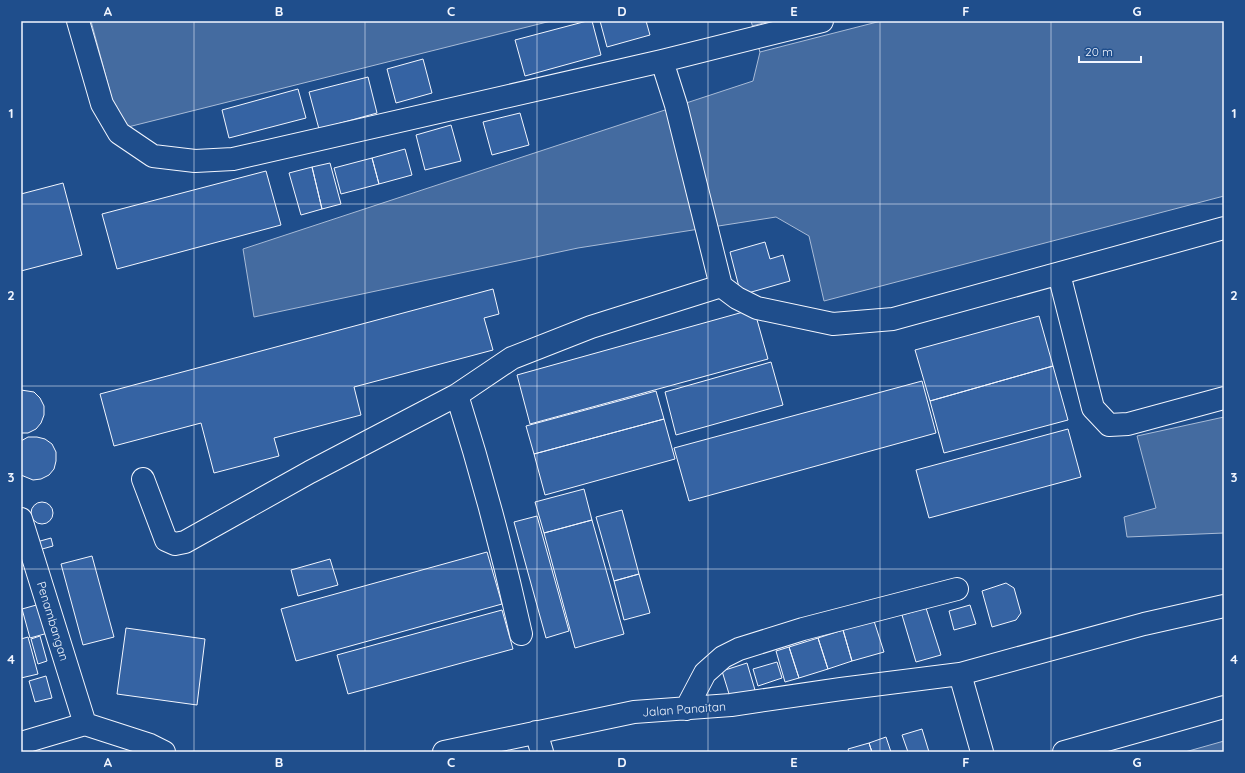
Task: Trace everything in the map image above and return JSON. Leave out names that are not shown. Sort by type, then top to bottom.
[{"type":"lane","points":[[78,21],[102,104],[119,133],[153,156],[195,161],[233,160],[662,61],[822,21]]},
{"type":"lane","points":[[662,61],[676,104],[721,286],[737,298],[757,308],[833,324],[893,319],[1224,228]]},
{"type":"lane","points":[[1059,274],[1093,408],[1109,425],[1128,424],[1224,398]]},
{"type":"lane","points":[[143,479],[166,540],[175,544],[180,543],[310,472],[457,395],[474,382],[512,358],[591,327],[721,286]]},
{"type":"lane","points":[[457,395],[478,460],[505,561],[521,634]]},
{"type":"lane","name":"Penambangan","points":[[21,518],[85,724]]},
{"type":"lane","points":[[686,709],[705,673],[723,657],[739,649],[803,629],[957,589]]},
{"type":"lane","name":"Jalan Panaitan","points":[[444,752],[634,712],[731,706],[960,674],[1144,624],[1224,606]]},
{"type":"lane","points":[[960,674],[982,752]]},
{"type":"lane","points":[[1064,752],[1224,707]]},
{"type":"lane","points":[[21,743],[85,724],[150,745],[164,752]]},
{"type":"lane","points":[[536,732],[542,752]]},
{"type":"water","points":[[91,21],[551,21],[120,129]]},
{"type":"water","points":[[751,21],[1224,21],[1224,196],[824,301],[809,236],[776,217],[578,248],[254,317],[243,249],[753,81],[760,52]]},
{"type":"water","points":[[1224,417],[1224,533],[1127,537],[1124,517],[1156,508],[1137,436]]},
{"type":"water","points":[[1224,741],[1224,752],[1185,752]]},
{"type":"pier","points":[[771,21],[881,21],[760,52],[752,26]]},
{"type":"building","points":[[592,21],[601,55],[525,76],[515,40]]},
{"type":"building","points":[[600,21],[646,21],[650,35],[607,47]]},
{"type":"building","points":[[423,59],[432,93],[396,103],[387,69]]},
{"type":"building","points":[[368,77],[377,113],[319,129],[309,92]]},
{"type":"building","points":[[298,89],[306,118],[229,138],[222,110]]},
{"type":"building","points":[[520,113],[529,145],[492,155],[483,122]]},
{"type":"building","points":[[451,125],[461,161],[425,170],[416,135]]},
{"type":"building","points":[[405,149],[412,175],[379,184],[372,158]]},
{"type":"building","points":[[372,158],[379,184],[341,194],[334,168]]},
{"type":"building","points":[[330,163],[341,204],[322,209],[312,167]]},
{"type":"building","points":[[312,167],[322,209],[301,215],[289,173]]},
{"type":"building","points":[[266,171],[281,225],[117,269],[102,214]]},
{"type":"building","points":[[63,183],[82,255],[21,271],[21,194]]},
{"type":"building","points":[[765,242],[770,259],[783,255],[790,281],[741,295],[730,252]]},
{"type":"building","points":[[493,289],[499,314],[484,318],[493,350],[354,387],[361,415],[274,438],[279,456],[214,473],[201,423],[114,446],[100,394]]},
{"type":"building","points":[[754,309],[768,359],[530,424],[517,375]]},
{"type":"building","points":[[1039,316],[1053,366],[930,401],[915,350]]},
{"type":"building","points":[[771,362],[783,405],[676,435],[665,392]]},
{"type":"building","points":[[1053,366],[1068,420],[944,453],[930,401]]},
{"type":"building","points":[[922,381],[936,433],[689,501],[674,448]]},
{"type":"building","points":[[21,390],[34,392],[40,398],[44,406],[44,415],[41,423],[36,429],[28,433],[21,433]]},
{"type":"building","points":[[656,391],[664,419],[534,454],[526,426]]},
{"type":"building","points":[[664,419],[675,459],[545,495],[534,454]]},
{"type":"building","points":[[1068,429],[1081,477],[929,518],[916,470]]},
{"type":"building","points":[[28,437],[45,439],[52,444],[56,452],[54,469],[49,475],[41,479],[33,480],[21,475],[21,441]]},
{"type":"building","points":[[584,489],[592,520],[544,533],[535,502]]},
{"type":"building","points":[[42,502],[50,505],[53,513],[50,521],[42,524],[34,521],[31,513],[34,505]]},
{"type":"building","points":[[622,510],[639,574],[614,581],[596,517]]},
{"type":"building","points":[[537,516],[569,631],[546,638],[514,522]]},
{"type":"building","points":[[592,520],[624,634],[575,648],[544,533]]},
{"type":"building","points":[[51,538],[53,546],[35,551],[33,543]]},
{"type":"building","points":[[487,552],[502,604],[296,661],[281,609]]},
{"type":"building","points":[[92,556],[114,637],[83,645],[61,564]]},
{"type":"building","points":[[330,559],[338,585],[298,596],[291,570]]},
{"type":"building","points":[[639,574],[650,613],[624,620],[614,581]]},
{"type":"building","points":[[1006,583],[1014,588],[1021,613],[1016,620],[992,627],[982,591]]},
{"type":"building","points":[[40,604],[48,633],[30,638],[22,609]]},
{"type":"building","points":[[970,605],[976,624],[954,630],[949,611]]},
{"type":"building","points":[[926,608],[941,655],[916,662],[902,615]]},
{"type":"building","points":[[502,610],[513,649],[348,694],[337,655]]},
{"type":"building","points":[[874,621],[884,652],[852,661],[843,630]]},
{"type":"building","points":[[126,628],[205,639],[197,705],[117,694]]},
{"type":"building","points":[[843,630],[852,661],[828,669],[818,638]]},
{"type":"building","points":[[40,636],[47,661],[38,664],[31,639]]},
{"type":"building","points":[[28,637],[38,674],[21,678],[21,639]]},
{"type":"building","points":[[818,638],[828,669],[799,678],[789,647]]},
{"type":"building","points":[[789,647],[799,678],[785,682],[776,651]]},
{"type":"building","points":[[777,662],[782,678],[758,686],[753,669]]},
{"type":"building","points":[[747,663],[755,690],[730,697],[722,671]]},
{"type":"building","points":[[46,676],[52,698],[35,702],[29,681]]},
{"type":"building","points":[[922,729],[929,752],[908,752],[902,735]]},
{"type":"building","points":[[886,737],[891,752],[872,752],[869,743]]},
{"type":"building","points":[[869,743],[872,752],[849,752],[848,749]]}]
